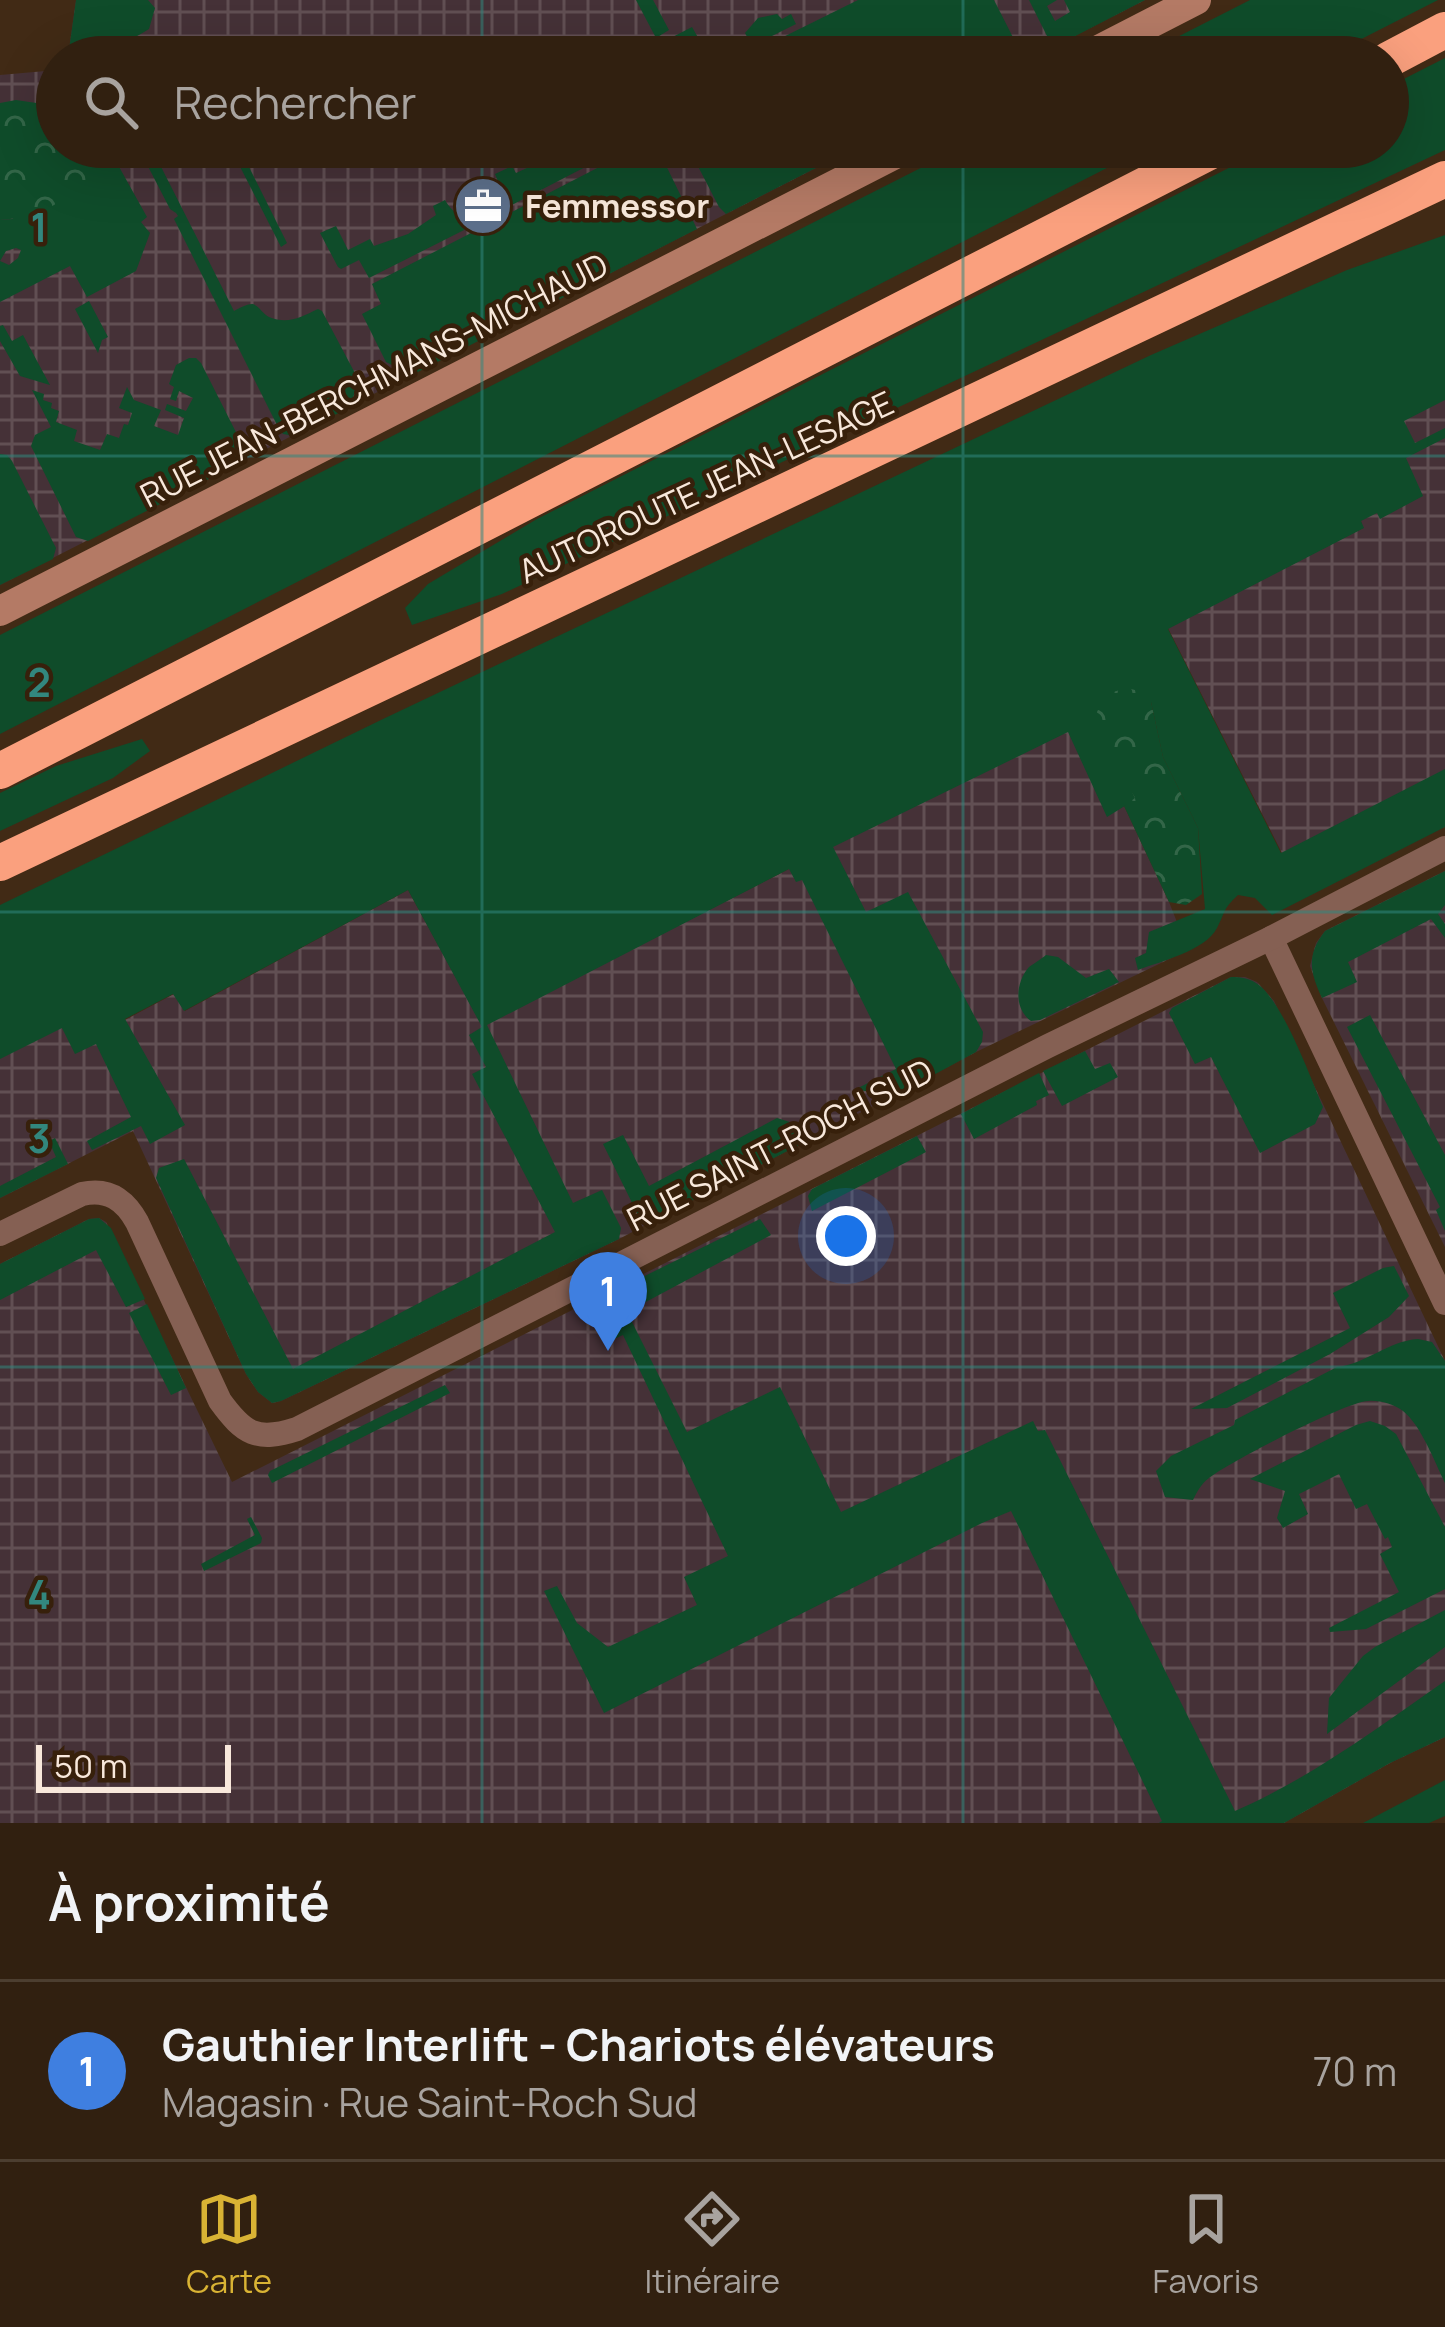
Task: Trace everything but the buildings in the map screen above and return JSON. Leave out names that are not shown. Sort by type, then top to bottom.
[{"type":"highway","points":[[1409,48],[1445,30]]},
{"type":"highway","name":"AUTOROUTE JEAN-LESAGE","points":[[0,770],[1178,168]]},
{"type":"highway","name":"AUTOROUTE JEAN-LESAGE","points":[[0,863],[1445,179]]},
{"type":"highway","points":[[1408,197],[1445,188]]},
{"type":"street","points":[[1126,36],[1196,0]]},
{"type":"street","name":"RUE JEAN-BERCHMANS-MICHAUD","points":[[0,611],[868,168]]},
{"type":"street","points":[[1445,848],[1271,938],[1445,1303]]},
{"type":"street","name":"RUE SAINT-ROCH SUD","points":[[0,1234],[82,1194],[94,1191],[120,1200],[137,1222],[220,1401],[253,1434],[278,1435],[1271,938]]},
{"type":"shaded area","points":[[76,0],[1145,0],[1074,36],[71,36]]},
{"type":"shaded area","points":[[36,72],[36,168],[816,168],[0,585],[0,75]]},
{"type":"shaded area","points":[[1445,394],[1445,827],[1282,853],[1168,628],[1363,528],[1361,521],[1406,458],[1396,417]]},
{"type":"shaded area","points":[[1054,678],[1115,811],[1124,806],[1188,950],[976,1052],[619,1239],[272,1403],[246,1374],[133,1131],[0,1198],[0,1049],[84,1006],[125,1020],[174,994],[185,1011],[408,890],[479,1020],[533,1000],[832,847]]},
{"type":"shaded area","points":[[1445,871],[1445,1247],[1310,966],[1325,931]]},
{"type":"shaded area","points":[[1231,977],[1257,982],[1274,1001],[1445,1361],[1445,1737],[1284,1823],[0,1823],[0,1264],[89,1219],[106,1222],[232,1482]]},
{"type":"green space","points":[[76,0],[148,0],[155,8],[149,29],[137,36],[71,36]]},
{"type":"green space","points":[[636,0],[653,0],[669,30],[655,36]]},
{"type":"green space","points":[[858,0],[994,0],[1012,36],[785,36]]},
{"type":"green space","points":[[1029,0],[1057,0],[1047,6],[1055,21],[1070,12],[1064,0],[1145,0],[1075,36],[1047,36]]},
{"type":"green space","points":[[1250,0],[1438,0],[1367,36],[1179,36]]},
{"type":"green space","points":[[777,14],[782,19],[791,14],[796,24],[772,36],[747,36],[758,18]]},
{"type":"green space","points":[[692,27],[697,36],[675,36]]},
{"type":"green space","points":[[1445,58],[1445,150],[1409,167],[1409,76]]},
{"type":"green space","points":[[0,103],[36,103],[36,168],[95,168],[47,209],[0,220]]},
{"type":"green space","points":[[91,168],[120,168],[147,217],[141,222],[150,233],[136,271],[87,297],[70,266],[0,302],[0,220],[12,219]],"holes":[[[16,248],[21,250],[9,265],[0,261],[6,251]]]},
{"type":"green space","points":[[149,168],[162,168],[234,311],[253,304],[269,317],[282,320],[322,311],[357,377],[352,406],[294,436],[283,434],[174,219],[178,216]]},
{"type":"green space","points":[[241,168],[250,168],[287,243],[281,247]]},
{"type":"green space","points":[[508,168],[516,173],[527,168],[583,168],[506,208],[496,204],[499,184],[495,174]]},
{"type":"green space","points":[[597,168],[667,168],[697,229],[412,375],[386,362],[362,314],[381,304],[372,284]]},
{"type":"green space","points":[[699,168],[816,168],[726,214]]},
{"type":"green space","points":[[921,168],[1107,168],[0,734],[0,635]]},
{"type":"green space","points":[[1229,168],[1407,168],[502,594],[412,625],[405,608],[428,584],[537,519]]},
{"type":"green space","points":[[445,200],[457,213],[474,218],[474,225],[369,278],[359,260],[338,267],[320,233],[336,226],[348,250],[370,239],[374,246],[408,234],[436,215],[433,206]]},
{"type":"green space","points":[[1445,235],[1445,400],[1404,421],[1415,443],[1445,428],[1445,438],[1406,458],[1423,496],[1380,519],[1377,513],[1361,521],[1364,528],[1168,629],[1281,853],[1445,769],[1445,827],[1272,915],[1255,898],[1238,895],[1203,943],[1138,970],[1135,958],[1146,953],[1149,932],[1205,909],[1198,828],[1163,757],[1151,702],[1124,775],[1136,799],[1107,817],[1068,732],[833,847],[866,912],[908,892],[983,1032],[976,1052],[893,1097],[856,1089],[896,1069],[802,880],[796,882],[789,869],[487,1025],[573,1203],[602,1190],[621,1228],[619,1239],[272,1403],[246,1374],[156,1178],[159,1168],[184,1159],[293,1369],[555,1232],[472,1074],[486,1067],[469,1035],[482,1027],[408,890],[184,1011],[173,994],[125,1019],[185,1125],[150,1144],[141,1126],[92,1150],[87,1141],[131,1117],[96,1044],[75,1054],[62,1028],[0,1059],[0,905],[1151,355],[1347,270]]},
{"type":"green space","points":[[89,301],[108,337],[98,353],[75,309]]},
{"type":"green space","points":[[3,325],[12,341],[23,335],[50,385],[20,376],[0,341]]},
{"type":"green space","points":[[189,358],[201,363],[246,452],[240,463],[88,541],[76,537],[31,446],[35,435],[51,427],[32,390],[44,394],[43,400],[59,411],[56,422],[77,430],[74,441],[100,450],[107,434],[119,438],[124,424],[128,425],[132,413],[119,408],[127,387],[134,400],[161,410],[154,426],[178,435],[184,418],[165,410],[167,404],[186,411],[193,398],[179,391],[176,401],[170,399],[176,365]]},
{"type":"green space","points":[[0,454],[12,461],[56,548],[53,559],[0,585]]},
{"type":"green space","points":[[1127,688],[1151,702],[1163,757],[1198,828],[1202,894],[1186,905],[1169,902],[1124,806],[1135,798],[1103,737],[1097,712],[1106,694]]},
{"type":"green space","points":[[142,739],[150,751],[113,778],[0,831],[0,793],[56,766]]},
{"type":"green space","points":[[1445,871],[1445,905],[1438,914],[1445,924],[1445,938],[1431,919],[1348,962],[1357,982],[1322,998],[1312,964],[1325,931]]},
{"type":"green space","points":[[1046,955],[1058,957],[1086,978],[1109,969],[1119,982],[1031,1021],[1019,1003],[1019,988],[1024,973]]},
{"type":"green space","points":[[1231,977],[1259,985],[1278,1008],[1323,1107],[1315,1124],[1260,1153],[1211,1057],[1195,1064],[1169,1013]]},
{"type":"green space","points":[[1370,1015],[1445,1155],[1445,1231],[1436,1210],[1440,1207],[1347,1027]]},
{"type":"green space","points":[[1085,1051],[1095,1069],[1110,1063],[1118,1077],[1062,1106],[1043,1071]]},
{"type":"green space","points":[[1039,1073],[1049,1095],[974,1139],[961,1114]]},
{"type":"green space","points":[[777,1118],[806,1127],[799,1145],[651,1222],[640,1219],[603,1144],[623,1135],[649,1186]]},
{"type":"green space","points":[[917,1136],[926,1152],[812,1211],[808,1196],[812,1189]]},
{"type":"green space","points":[[55,1138],[68,1164],[0,1198],[0,1186],[56,1157],[49,1141]]},
{"type":"green space","points":[[99,1218],[111,1228],[145,1299],[126,1307],[96,1250],[0,1300],[0,1264]]},
{"type":"green space","points":[[760,1219],[771,1235],[627,1312],[687,1432],[780,1387],[841,1512],[1033,1421],[1038,1431],[1045,1430],[1235,1811],[1317,1768],[1445,1681],[1445,1737],[1284,1823],[1159,1823],[1011,1511],[604,1713],[544,1591],[557,1586],[577,1623],[608,1647],[697,1605],[684,1577],[728,1556],[623,1335],[605,1343],[586,1305]]},
{"type":"green space","points":[[1394,1266],[1409,1296],[1389,1317],[1227,1408],[1191,1409],[1350,1328],[1333,1293]]},
{"type":"green space","points":[[147,1304],[186,1388],[171,1395],[129,1313]]},
{"type":"green space","points":[[1418,1339],[1432,1342],[1445,1361],[1445,1483],[1410,1417],[1391,1404],[1368,1401],[1239,1459],[1206,1480],[1193,1500],[1165,1497],[1156,1471],[1171,1456],[1337,1367]]},
{"type":"green space","points":[[445,1385],[450,1393],[272,1483],[270,1471]]},
{"type":"green space","points":[[1370,1421],[1396,1434],[1445,1527],[1445,1589],[1366,1629],[1330,1632],[1329,1628],[1399,1592],[1380,1554],[1392,1547],[1388,1537],[1385,1539],[1367,1504],[1356,1509],[1339,1474],[1299,1494],[1308,1514],[1283,1528],[1277,1518],[1285,1491],[1250,1479]]},
{"type":"green space","points":[[251,1517],[261,1543],[204,1571],[201,1564],[255,1535],[247,1519]]},
{"type":"green space","points":[[1445,1610],[1445,1647],[1327,1734],[1329,1698],[1363,1656]]},
{"type":"green space","points":[[1445,1780],[1445,1816],[1429,1823],[1363,1823]]},
{"type":"place","name":"Femmessor","points":[[483,206]]},
{"type":"place","name":"Gauthier Interlift - Chariots élévateurs","points":[[608,1351]]}]
